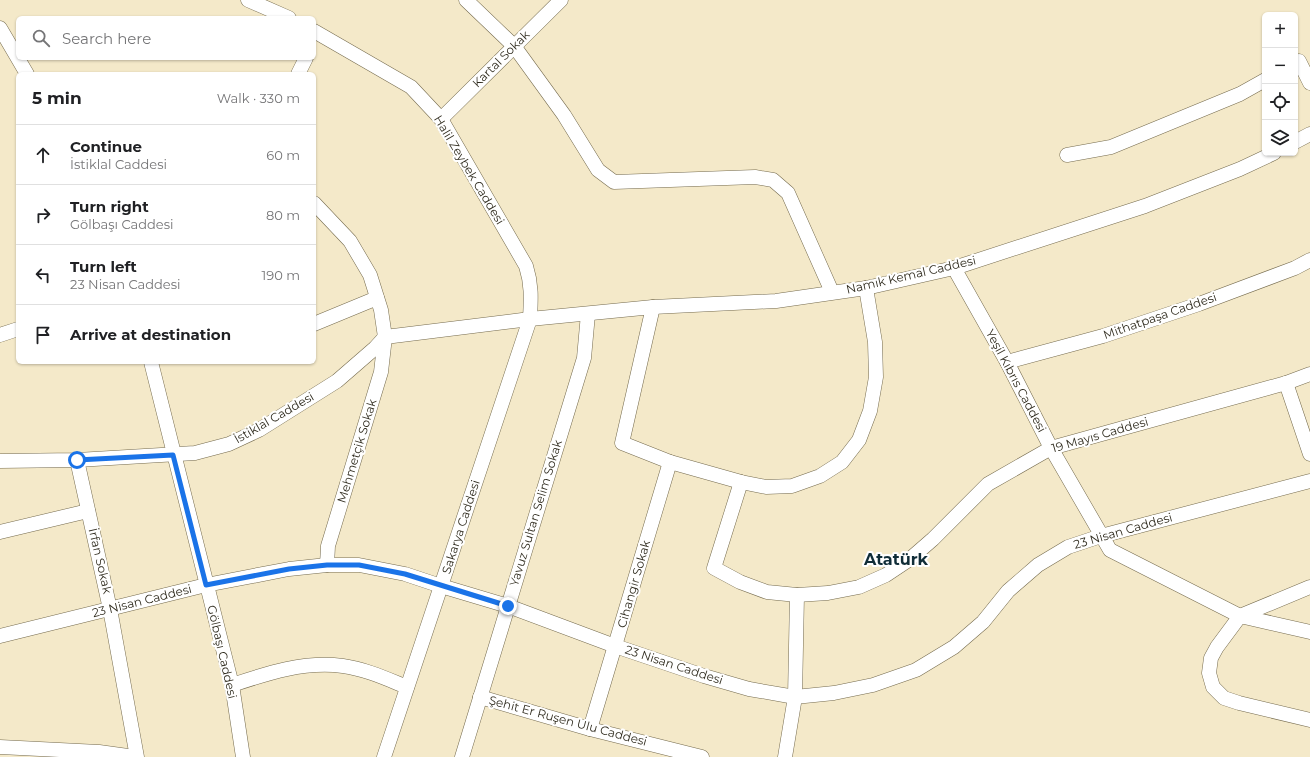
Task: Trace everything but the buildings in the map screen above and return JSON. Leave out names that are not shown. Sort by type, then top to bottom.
[{"type":"street","points":[[248,0],[285,16]]},
{"type":"street","points":[[466,0],[514,46],[564,115],[598,170],[614,182],[755,177],[773,180],[788,193],[832,292]]},
{"type":"street","name":"Kartal Sokak","points":[[441,119],[561,0]]},
{"type":"street","points":[[0,28],[16,55]]},
{"type":"street","name":"Halil Zeybek Caddesi","points":[[316,36],[411,87],[441,119],[526,266],[532,292],[530,319]]},
{"type":"street","points":[[1302,59],[1310,83]]},
{"type":"street","points":[[19,60],[26,72]]},
{"type":"street","points":[[299,72],[305,60]]},
{"type":"street","points":[[1067,155],[1111,147],[1240,94],[1262,82]]},
{"type":"street","points":[[1298,140],[1310,134]]},
{"type":"street","name":"Namık Kemal Caddesi","points":[[385,337],[530,319],[654,307],[776,300],[866,288],[954,268],[1145,206],[1240,169],[1268,156]]},
{"type":"street","name":"Mehmetçik Sokak","points":[[316,205],[350,241],[370,275],[381,310],[385,337],[381,372],[328,546],[327,565]]},
{"type":"street","name":"Mithatpaşa Caddesi","points":[[1007,362],[1103,336],[1192,306],[1310,260]]},
{"type":"street","name":"Yeşil Kıbrıs Caddesi","points":[[954,268],[1007,362],[1051,448],[1110,550],[1240,616],[1310,632]]},
{"type":"street","points":[[654,307],[622,443],[670,462],[741,482],[766,487],[792,486],[820,476],[842,462],[859,440],[870,411],[876,377],[875,342],[866,288]]},
{"type":"street","points":[[316,323],[378,298]]},
{"type":"street","name":"Yavuz Sultan Selim Sokak","points":[[462,757],[584,358],[588,314]]},
{"type":"street","name":"Sakarya Caddesi","points":[[384,757],[530,319]]},
{"type":"street","points":[[0,335],[16,330]]},
{"type":"street","name":"İstiklal Caddesi","points":[[0,461],[77,460],[173,455],[195,453],[229,444],[259,430],[337,381],[375,348],[385,337]]},
{"type":"street","name":"Gölbaşı Caddesi","points":[[151,364],[173,455],[232,684],[243,757]]},
{"type":"street","name":"19 Mayıs Caddesi","points":[[741,482],[714,568],[740,582],[767,592],[797,595],[828,593],[858,587],[886,575],[910,559],[933,539],[988,484],[1051,448],[1286,383],[1310,374]]},
{"type":"street","points":[[1286,383],[1310,454]]},
{"type":"street","name":"İrfan Sokak","points":[[77,460],[110,609],[136,757]]},
{"type":"street","name":"Cihangir Sokak","points":[[590,729],[670,462]]},
{"type":"street","name":"23 Nisan Caddesi","points":[[0,636],[206,585],[289,569],[327,565],[359,565],[405,574],[508,606],[615,646],[704,676],[749,689],[795,697],[834,693],[873,685],[916,670],[954,647],[983,622],[1008,591],[1038,565],[1068,547],[1101,536],[1310,481]]},
{"type":"street","points":[[0,532],[88,511]]},
{"type":"street","points":[[1310,587],[1240,616],[1217,646],[1211,658],[1209,673],[1213,687],[1224,698],[1310,720]]},
{"type":"street","points":[[785,757],[795,697],[797,595]]},
{"type":"street","points":[[232,684],[278,670],[309,665],[343,666],[373,674],[407,687]]},
{"type":"street","name":"Şehit Er Ruşen Ulu Caddesi","points":[[480,697],[590,729],[702,757]]},
{"type":"street","points":[[0,747],[136,757]]},
{"type":"district","name":"Atatürk","points":[[896,559]]},
{"type":"route","points":[[77,460],[173,455],[206,585],[289,569],[327,565],[359,565],[405,574],[508,606]]}]
